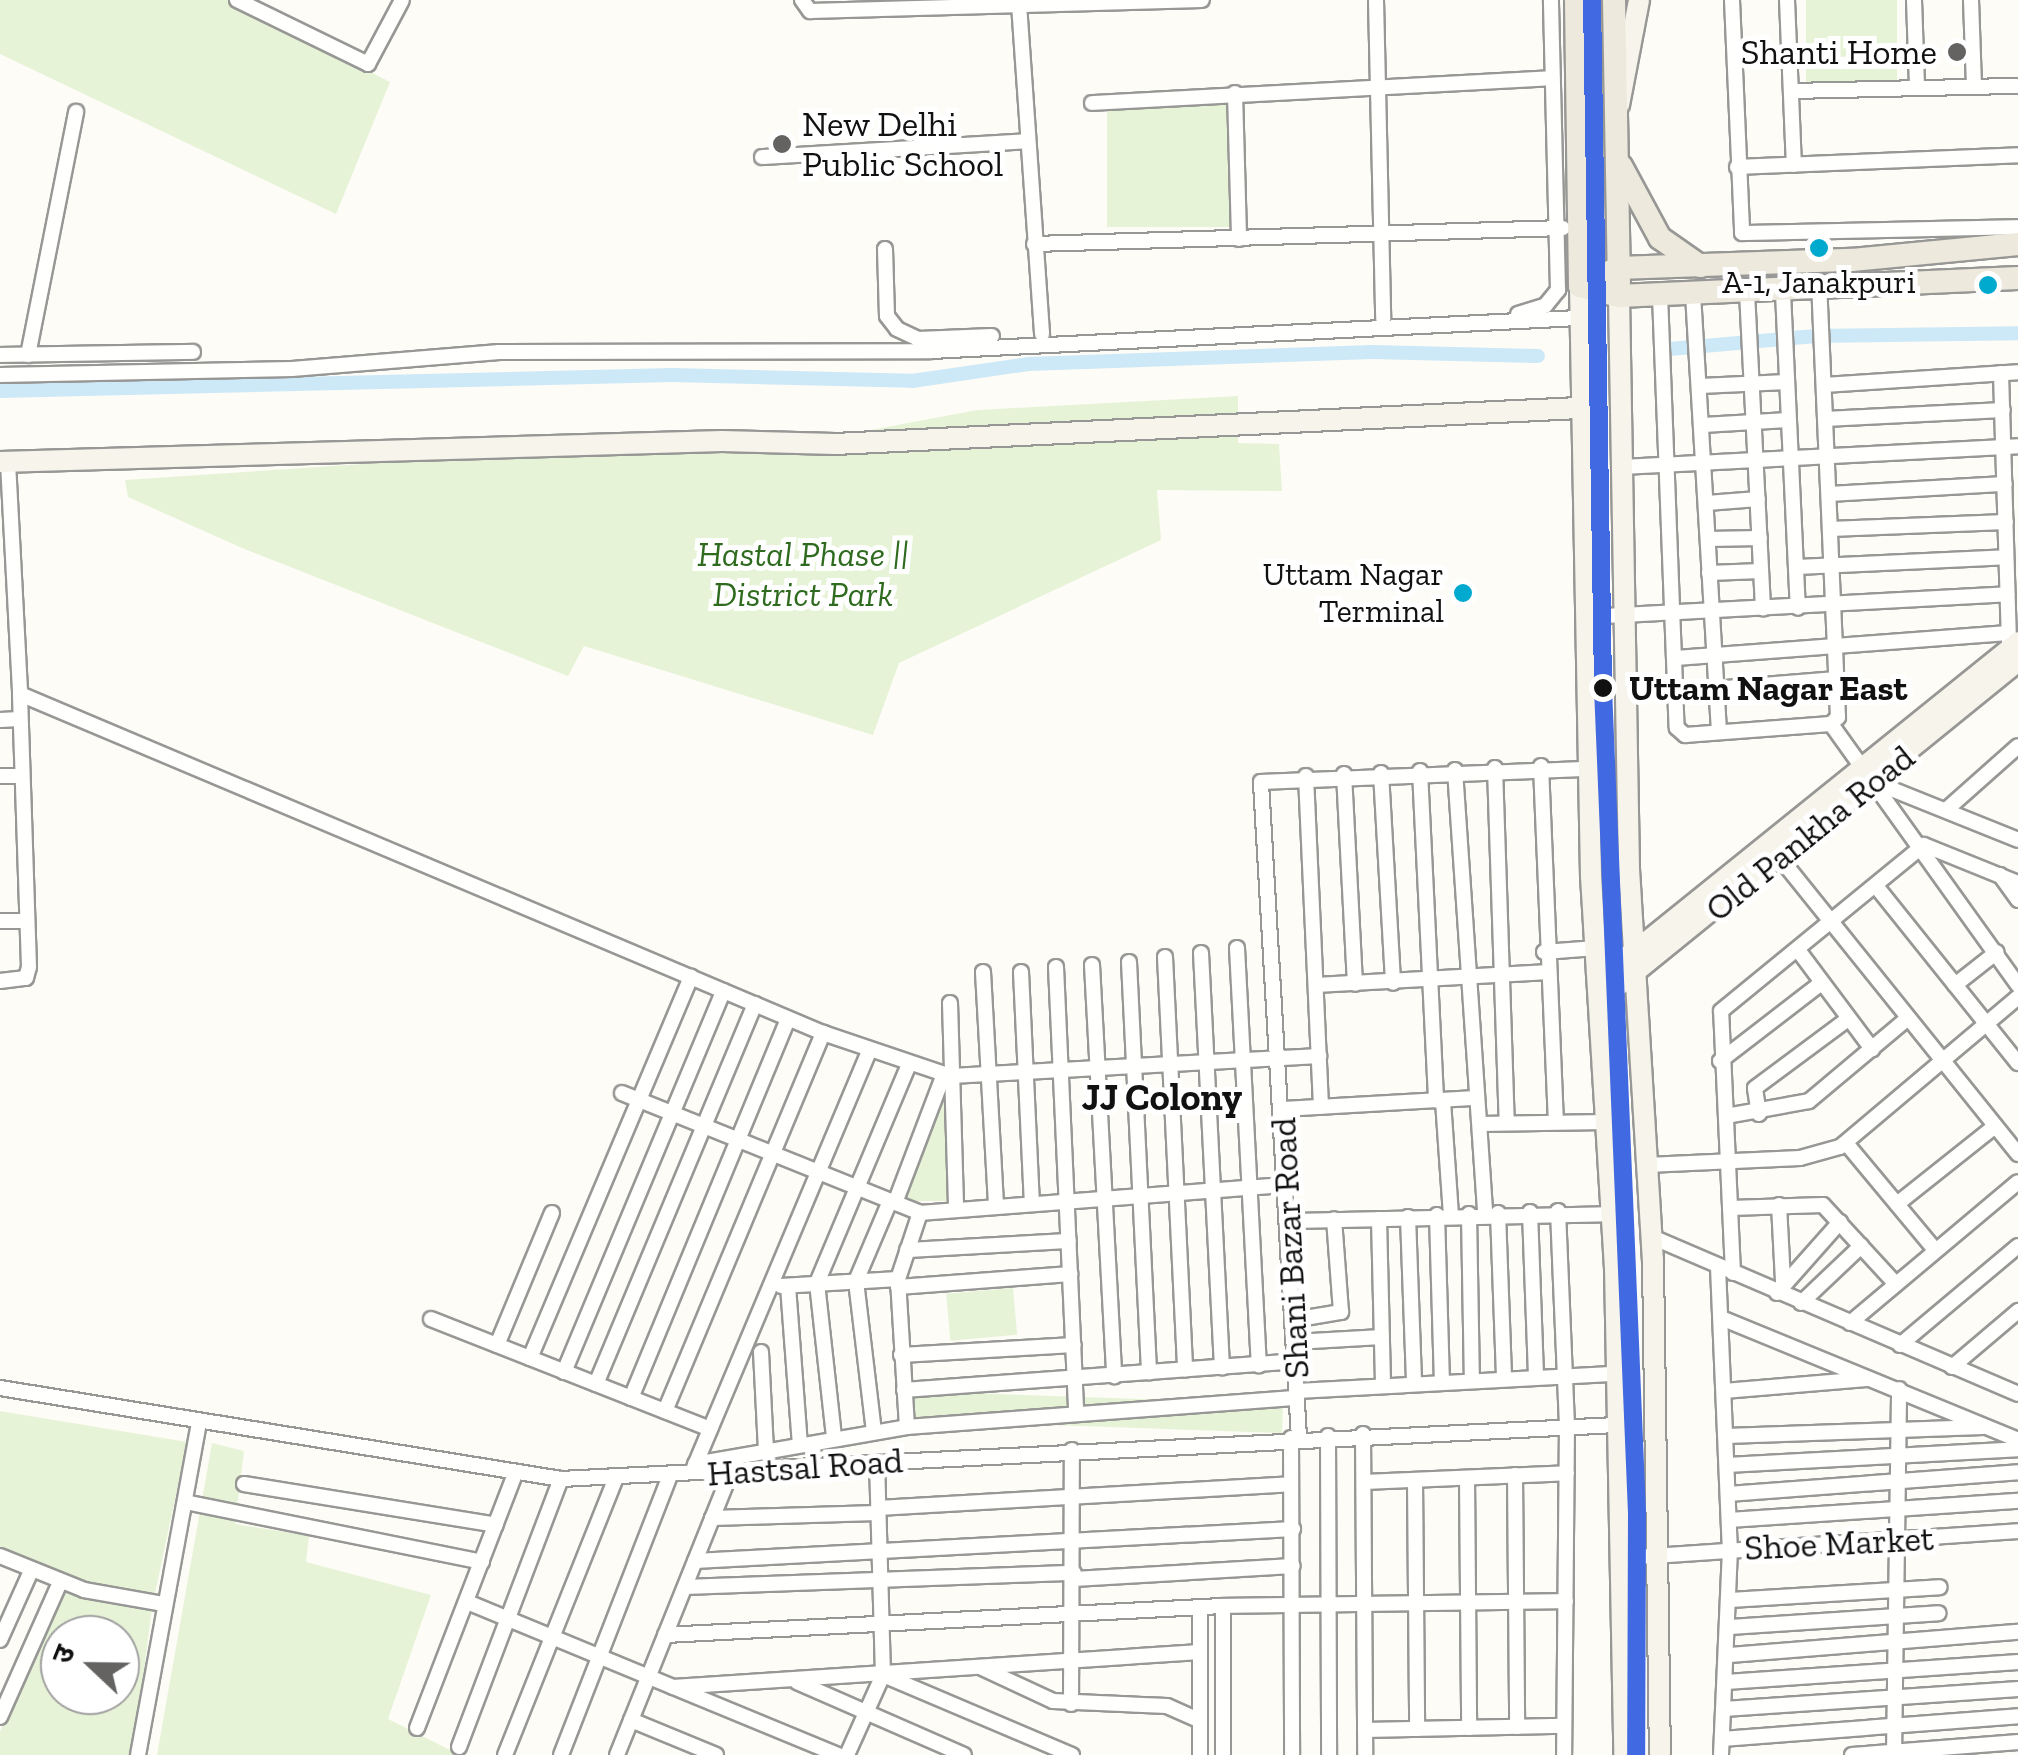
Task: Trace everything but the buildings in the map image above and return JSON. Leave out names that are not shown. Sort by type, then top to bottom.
[{"type":"main road","points":[[1576,0],[1579,408],[1598,1001],[1612,1214],[1624,1558],[1624,1755]]},
{"type":"main road","points":[[1614,0],[1624,617],[1633,953],[1652,1238],[1660,1552],[1660,1755]]},
{"type":"main road","points":[[1616,119],[1639,0]]},
{"type":"main road","points":[[1618,159],[1660,238],[1700,266]]},
{"type":"main road","points":[[1580,286],[1618,268],[2018,244]]},
{"type":"main road","points":[[1580,286],[1619,296],[1783,293],[2018,278]]},
{"type":"main road","points":[[4,462],[835,444],[1579,408]]},
{"type":"main road","name":"Old Pankha Road","points":[[1598,1001],[1636,976],[1780,858],[2013,646]]},
{"type":"main road","name":"Old Pankha Road","points":[[1597,972],[1633,953],[1868,776]]},
{"type":"street","points":[[237,0],[269,7],[370,63],[402,0]]},
{"type":"street","points":[[802,0],[810,11],[887,4],[1202,0]]},
{"type":"street","points":[[1376,0],[1382,319]]},
{"type":"street","points":[[885,249],[886,316],[911,337],[1382,319],[1544,306],[1558,290],[1551,0]]},
{"type":"street","points":[[1732,0],[1742,233],[2018,226]]},
{"type":"street","points":[[1787,0],[1794,165]]},
{"type":"street","points":[[1914,0],[1917,88]]},
{"type":"street","points":[[1971,0],[1974,87]]},
{"type":"street","points":[[1019,4],[1042,334]]},
{"type":"street","points":[[1092,103],[1552,78]]},
{"type":"street","points":[[1791,90],[2018,86]]},
{"type":"street","points":[[1235,93],[1239,238]]},
{"type":"street","points":[[28,355],[76,112]]},
{"type":"street","points":[[762,156],[1028,141]]},
{"type":"street","points":[[1737,167],[2018,156]]},
{"type":"street","points":[[1034,244],[1580,227]]},
{"type":"street","points":[[1660,295],[1678,731],[1719,731],[1831,724],[1838,717],[1820,289]]},
{"type":"street","points":[[1747,292],[1763,609]]},
{"type":"street","points":[[1783,293],[1798,608]]},
{"type":"street","points":[[1693,294],[1719,731]]},
{"type":"street","points":[[0,375],[292,369],[499,352],[931,351],[1580,318]]},
{"type":"street","points":[[0,355],[193,352]]},
{"type":"street","points":[[1824,385],[2018,372]]},
{"type":"street","points":[[1676,658],[1834,644],[2013,646],[2006,557],[2011,446],[2001,373]]},
{"type":"street","points":[[1700,386],[1786,382]]},
{"type":"street","points":[[1826,419],[2008,408]]},
{"type":"street","points":[[1703,425],[1788,420]]},
{"type":"street","points":[[1622,468],[2011,446]]},
{"type":"street","points":[[0,981],[28,974],[20,694],[4,462]]},
{"type":"street","points":[[1828,494],[2010,483]]},
{"type":"street","points":[[1707,503],[1758,499]]},
{"type":"street","points":[[1830,529],[2006,522]]},
{"type":"street","points":[[1708,539],[1760,538]]},
{"type":"street","points":[[1797,566],[2006,557]]},
{"type":"street","points":[[1710,573],[1761,571]]},
{"type":"street","points":[[1586,617],[2007,594]]},
{"type":"street","points":[[0,636],[16,635]]},
{"type":"street","points":[[1677,692],[1836,679]]},
{"type":"street","points":[[20,694],[868,1052],[947,1075],[988,1078],[1319,1056]]},
{"type":"street","points":[[0,720],[20,719]]},
{"type":"street","points":[[1831,724],[1924,845],[2018,984]]},
{"type":"street","points":[[1946,810],[2018,746]]},
{"type":"street","points":[[1321,1107],[1306,776],[1542,766],[1589,770]]},
{"type":"street","points":[[1542,766],[1544,952],[1556,1119]]},
{"type":"street","points":[[1495,768],[1507,1123]]},
{"type":"street","points":[[1455,770],[1472,1098],[1480,1124],[1492,1214],[1504,1378]]},
{"type":"street","points":[[1420,772],[1444,1215],[1442,1381]]},
{"type":"street","points":[[1380,773],[1393,983]]},
{"type":"street","points":[[1344,774],[1355,984]]},
{"type":"street","points":[[0,776],[22,776]]},
{"type":"street","name":"Shani Bazar Road","points":[[1292,1755],[1290,1484],[1297,1394],[1281,1058],[1260,786],[1306,776]]},
{"type":"street","points":[[1868,776],[2018,840]]},
{"type":"street","points":[[1924,845],[2018,882]]},
{"type":"street","points":[[1733,1273],[1720,1061],[1721,1011],[1924,845]]},
{"type":"street","points":[[1780,858],[2018,1154]]},
{"type":"street","points":[[2000,874],[2018,900]]},
{"type":"street","points":[[1876,886],[2018,1063]]},
{"type":"street","points":[[0,921],[25,921]]},
{"type":"street","points":[[1237,948],[1259,1365]]},
{"type":"street","points":[[1544,952],[1596,948]]},
{"type":"street","points":[[1798,950],[1872,1049]]},
{"type":"street","points":[[1956,985],[1997,952]]},
{"type":"street","points":[[1201,953],[1222,1367]]},
{"type":"street","points":[[1165,958],[1186,1370]]},
{"type":"street","points":[[1129,962],[1149,1373]]},
{"type":"street","points":[[1092,965],[1114,1376]]},
{"type":"street","points":[[1056,967],[1076,1414]]},
{"type":"street","points":[[983,972],[996,1206]]},
{"type":"street","points":[[1021,972],[1032,1203]]},
{"type":"street","points":[[1316,984],[1393,983],[1545,972]]},
{"type":"street","points":[[530,1358],[691,978]]},
{"type":"street","points":[[1720,1061],[1820,984]]},
{"type":"street","points":[[564,1372],[723,991]]},
{"type":"street","points":[[1647,1165],[1800,1158],[1846,1143],[2018,998]]},
{"type":"street","points":[[950,1003],[947,1075],[956,1210]]},
{"type":"street","points":[[596,1384],[708,1128],[755,1004]]},
{"type":"street","points":[[631,1398],[788,1018]]},
{"type":"street","points":[[1726,1116],[1759,1114],[1809,1101],[1908,1018]]},
{"type":"street","points":[[1759,1114],[1755,1088],[1848,1019]]},
{"type":"street","points":[[665,1411],[823,1033]]},
{"type":"street","points":[[693,1469],[868,1052]]},
{"type":"street","points":[[834,1437],[818,1283],[909,1064]]},
{"type":"street","points":[[874,1432],[856,1280],[947,1075]]},
{"type":"street","points":[[622,1093],[920,1213],[1287,1184]]},
{"type":"street","points":[[1284,1109],[1472,1098]]},
{"type":"street","points":[[1480,1124],[1556,1119],[1606,1122]]},
{"type":"street","points":[[1897,1204],[1995,1126]]},
{"type":"street","points":[[1846,1143],[1935,1250]]},
{"type":"street","points":[[1850,1323],[2018,1182]]},
{"type":"street","points":[[1730,1208],[1819,1204],[1895,1283]]},
{"type":"street","points":[[1779,1205],[1780,1288]]},
{"type":"street","points":[[1558,1211],[1567,1423],[1564,1755]]},
{"type":"street","points":[[1289,1221],[1558,1211],[1612,1214]]},
{"type":"street","points":[[1530,1212],[1536,1376]]},
{"type":"street","points":[[498,1345],[552,1213]]},
{"type":"street","points":[[907,1427],[898,1283],[920,1213]]},
{"type":"street","points":[[1468,1214],[1472,1380]]},
{"type":"street","points":[[1408,1216],[1414,1383]]},
{"type":"street","points":[[1294,1320],[1342,1312],[1334,1219]]},
{"type":"street","points":[[1379,1219],[1383,1385]]},
{"type":"street","points":[[1780,1288],[1840,1222]]},
{"type":"street","points":[[1652,1238],[1733,1273],[1780,1288],[1801,1303],[1900,1345],[2014,1388]]},
{"type":"street","points":[[907,1250],[1069,1241]]},
{"type":"street","points":[[1801,1303],[1862,1246]]},
{"type":"street","points":[[1900,1345],[2018,1246]]},
{"type":"street","points":[[1718,1266],[1730,1549],[1730,1655],[1721,1747],[1894,1725],[2018,1716]]},
{"type":"street","points":[[770,1288],[856,1280],[898,1283],[1071,1274]]},
{"type":"street","points":[[788,1286],[800,1444]]},
{"type":"street","points":[[1952,1366],[2018,1312]]},
{"type":"street","points":[[1720,1318],[2018,1440]]},
{"type":"street","points":[[431,1319],[710,1429]]},
{"type":"street","points":[[1294,1342],[1382,1337]]},
{"type":"street","points":[[901,1356],[1074,1345]]},
{"type":"street","points":[[761,1352],[766,1450]]},
{"type":"street","points":[[904,1390],[1295,1361]]},
{"type":"street","points":[[693,1469],[766,1450],[907,1427],[1383,1385],[1565,1373],[1616,1374]]},
{"type":"street","points":[[1724,1391],[1872,1378]]},
{"type":"street","name":"Hastsal Road","points":[[0,1388],[561,1479],[1567,1423],[1617,1425]]},
{"type":"street","points":[[1894,1754],[1899,1389]]},
{"type":"street","points":[[138,1755],[199,1420]]},
{"type":"street","points":[[1726,1436],[1898,1426],[1988,1426]]},
{"type":"street","points":[[1363,1434],[1364,1755]]},
{"type":"street","points":[[1328,1436],[1329,1755]]},
{"type":"street","points":[[1727,1465],[2018,1449]]},
{"type":"street","points":[[1071,1704],[1075,1614],[1072,1450]]},
{"type":"street","points":[[467,1602],[843,1755],[883,1674],[878,1462]]},
{"type":"street","points":[[417,1728],[516,1472]]},
{"type":"street","points":[[617,1755],[731,1472]]},
{"type":"street","points":[[1728,1494],[2018,1472]]},
{"type":"street","points":[[1364,1482],[1567,1473]]},
{"type":"street","points":[[560,1755],[670,1475]]},
{"type":"street","points":[[1515,1475],[1517,1728]]},
{"type":"street","points":[[505,1755],[616,1478]]},
{"type":"street","points":[[1466,1478],[1468,1728]]},
{"type":"street","points":[[459,1748],[561,1479]]},
{"type":"street","points":[[1415,1480],[1416,1729]]},
{"type":"street","points":[[244,1484],[496,1525]]},
{"type":"street","points":[[712,1518],[1290,1484]]},
{"type":"street","points":[[185,1502],[482,1562]]},
{"type":"street","points":[[1729,1520],[2018,1502]]},
{"type":"street","points":[[695,1561],[1293,1529]]},
{"type":"street","name":"Shoe Market","points":[[1624,1558],[1660,1552],[2018,1531]]},
{"type":"street","points":[[0,1556],[60,1582],[163,1604]]},
{"type":"street","points":[[684,1587],[1293,1566]]},
{"type":"street","points":[[0,1640],[31,1570]]},
{"type":"street","points":[[0,1717],[60,1582]]},
{"type":"street","points":[[1730,1600],[1940,1587]]},
{"type":"street","points":[[665,1635],[1223,1606],[1566,1601]]},
{"type":"street","points":[[1223,1606],[1223,1755]]},
{"type":"street","points":[[1200,1608],[1200,1755]]},
{"type":"street","points":[[1730,1627],[1939,1613]]},
{"type":"street","points":[[1730,1655],[2018,1632]]},
{"type":"street","points":[[673,1687],[1200,1652]]},
{"type":"street","points":[[1726,1682],[2018,1662]]},
{"type":"street","points":[[981,1668],[1071,1704],[1167,1706],[1200,1721]]},
{"type":"street","points":[[883,1674],[1072,1755]]},
{"type":"street","points":[[792,1679],[964,1755]]},
{"type":"street","points":[[1724,1708],[2018,1689]]},
{"type":"street","points":[[631,1720],[716,1755]]},
{"type":"street","points":[[1365,1730],[1564,1726]]},
{"type":"street","points":[[1852,1755],[2018,1742]]},
{"type":"green space","points":[[0,0],[230,0],[390,82],[336,214],[0,54]]},
{"type":"green space","points":[[1806,0],[1897,0],[1897,90],[1806,90]]},
{"type":"green space","points":[[1107,104],[1237,104],[1237,227],[1107,227]]},
{"type":"green space","name":"Hastal Phase || District Park","points":[[1238,396],[1238,443],[1279,444],[1282,491],[1157,490],[1161,540],[899,663],[873,735],[584,646],[568,676],[242,548],[128,497],[125,480],[513,454],[770,449],[977,410]]},
{"type":"green space","points":[[945,1092],[953,1201],[903,1201]]},
{"type":"green space","points":[[1013,1288],[1017,1335],[950,1341],[946,1294]]},
{"type":"green space","points":[[913,1391],[1283,1404],[1282,1433],[912,1420]]},
{"type":"green space","points":[[0,1411],[187,1442],[152,1608],[140,1701],[140,1615],[46,1615],[57,1586],[0,1563]]},
{"type":"green space","points":[[212,1443],[244,1451],[235,1524],[309,1536],[306,1562],[431,1595],[388,1719],[460,1755],[157,1755]]},
{"type":"green space","points":[[40,1630],[40,1715],[138,1715],[133,1755],[0,1755],[0,1732]]},
{"type":"waterway","points":[[1670,349],[1815,336],[2018,333]]},
{"type":"waterway","points":[[0,391],[672,375],[912,381],[1028,364],[1372,352],[1538,356]]},
{"type":"transit line","points":[[1592,0],[1603,688],[1637,1513],[1636,1755]]},
{"type":"place","name":"Shanti Home","points":[[1957,52]]},
{"type":"place","name":"New Delhi Public School","points":[[782,144]]},
{"type":"place","name":"A-1, Janakpuri","points":[[1819,248]]},
{"type":"place","name":"Uttam Nagar Terminal","points":[[1463,593]]},
{"type":"place","name":"Uttam Nagar East","points":[[1603,688]]},
{"type":"district","name":"JJ Colony","points":[[1162,1098]]}]
